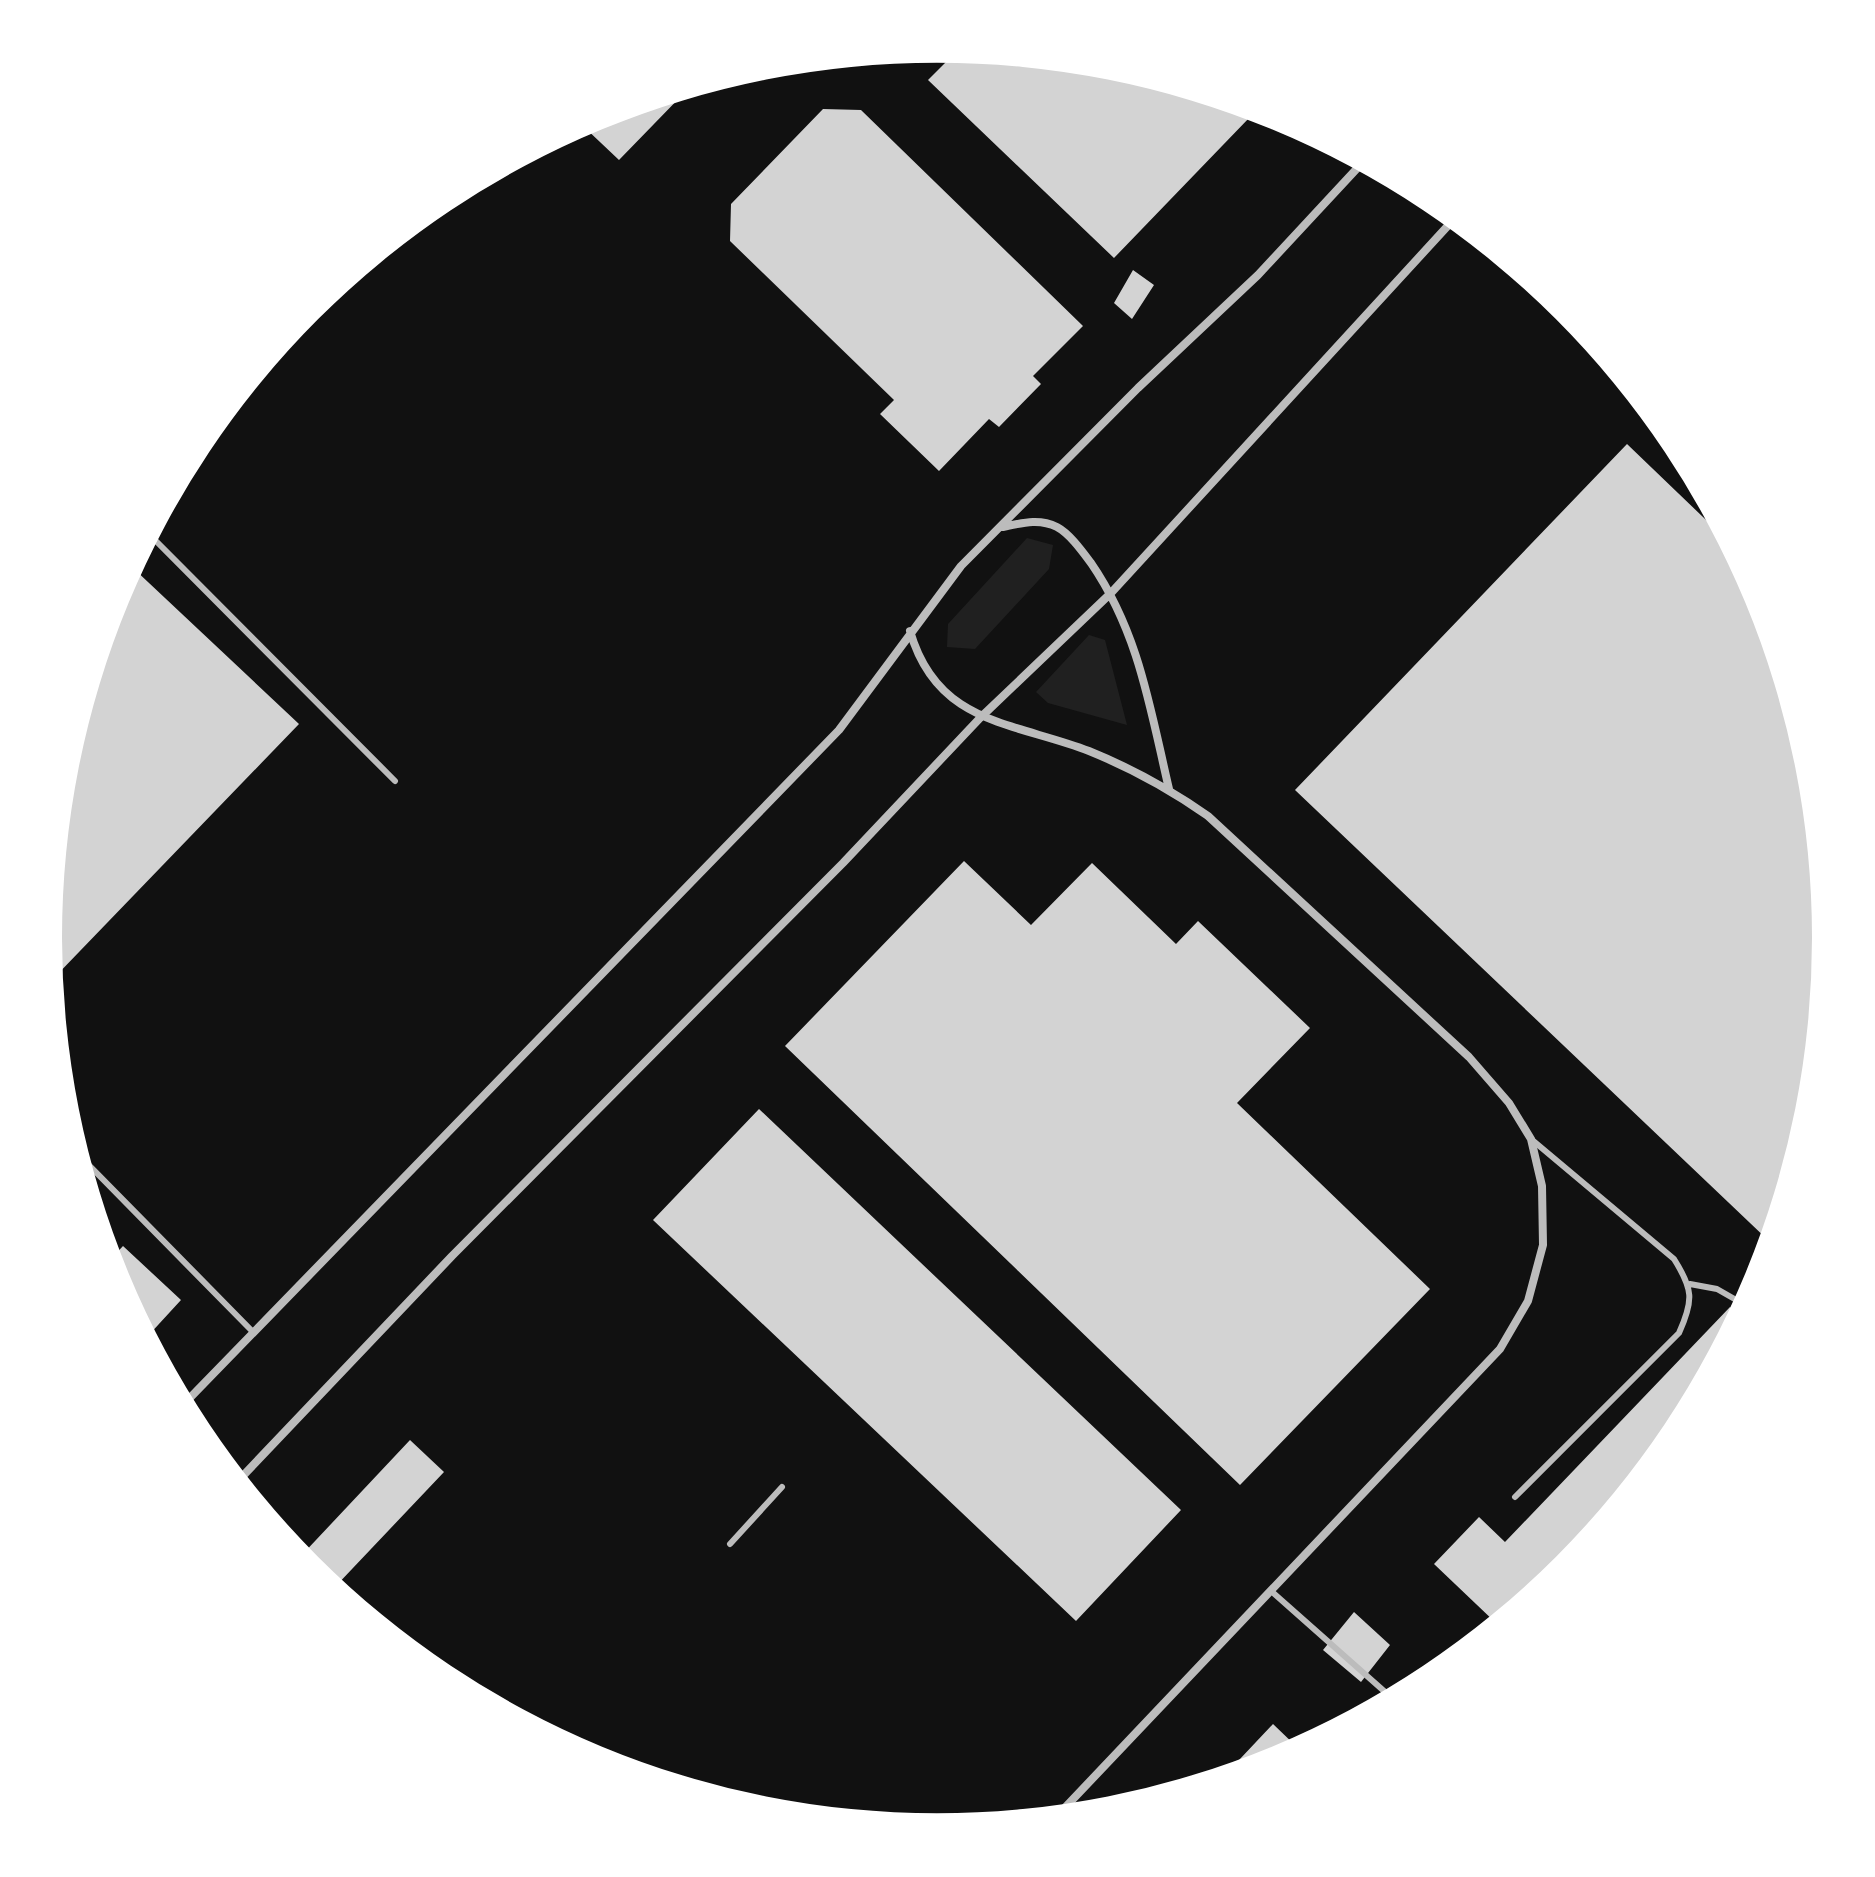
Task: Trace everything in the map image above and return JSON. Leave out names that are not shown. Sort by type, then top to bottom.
[{"type":"street","points":[[192,1396],[839,730],[961,566],[1138,388],[1258,275],[1356,170]]},
{"type":"street","points":[[245,1474],[452,1256],[843,863],[980,718],[1111,593],[1447,227]]},
{"type":"street","points":[[1002,527],[1036,520],[1059,527],[1082,551],[1111,593],[1134,641],[1169,789]]},
{"type":"street","points":[[910,631],[915,651],[933,680],[980,718],[1089,751],[1169,789],[1208,816],[1469,1057],[1509,1103],[1531,1139],[1542,1186],[1543,1245],[1528,1301],[1500,1349],[1068,1804]]},
{"type":"lane","points":[[157,542],[395,781]]},
{"type":"lane","points":[[1515,1497],[1679,1333],[1690,1309],[1690,1284],[1674,1259],[1531,1139]]},
{"type":"lane","points":[[93,1170],[253,1332]]},
{"type":"lane","points":[[1690,1284],[1717,1289],[1735,1299]]},
{"type":"lane","points":[[730,1544],[782,1487]]},
{"type":"lane","points":[[1271,1591],[1384,1691]]},
{"type":"shaded area","points":[[1027,538],[1053,545],[1049,569],[975,649],[947,647],[948,624]]},
{"type":"shaded area","points":[[1089,635],[1105,640],[1127,725],[1048,703],[1036,692]]},
{"type":"building","points":[[945,63],[1052,70],[1164,93],[1247,120],[1114,258],[928,80]]},
{"type":"building","points":[[674,104],[619,160],[592,134]]},
{"type":"building","points":[[823,109],[861,110],[1083,326],[1033,376],[1041,384],[999,427],[989,419],[939,471],[880,414],[894,400],[730,241],[731,204]]},
{"type":"building","points":[[1133,270],[1154,285],[1132,319],[1114,303]]},
{"type":"building","points":[[1627,444],[1706,520],[1723,551],[1767,657],[1783,712],[1806,824],[1813,938],[1806,1053],[1783,1165],[1762,1234],[1295,790]]},
{"type":"building","points":[[141,576],[299,724],[63,969],[64,881],[69,824],[79,768],[108,657]]},
{"type":"building","points":[[964,861],[1031,925],[1092,863],[1176,944],[1198,921],[1310,1028],[1237,1103],[1430,1289],[1240,1485],[785,1046]]},
{"type":"building","points":[[759,1109],[1181,1510],[1076,1621],[653,1220]]},
{"type":"building","points":[[123,1246],[181,1300],[154,1330],[129,1274],[120,1250]]},
{"type":"building","points":[[1730,1307],[1696,1376],[1632,1471],[1557,1558],[1490,1617],[1434,1564],[1479,1517],[1505,1542]]},
{"type":"building","points":[[410,1440],[444,1472],[342,1580],[309,1548]]},
{"type":"building","points":[[1354,1612],[1390,1645],[1361,1682],[1323,1650]]},
{"type":"building","points":[[1273,1724],[1289,1740],[1273,1747],[1239,1760]]}]
